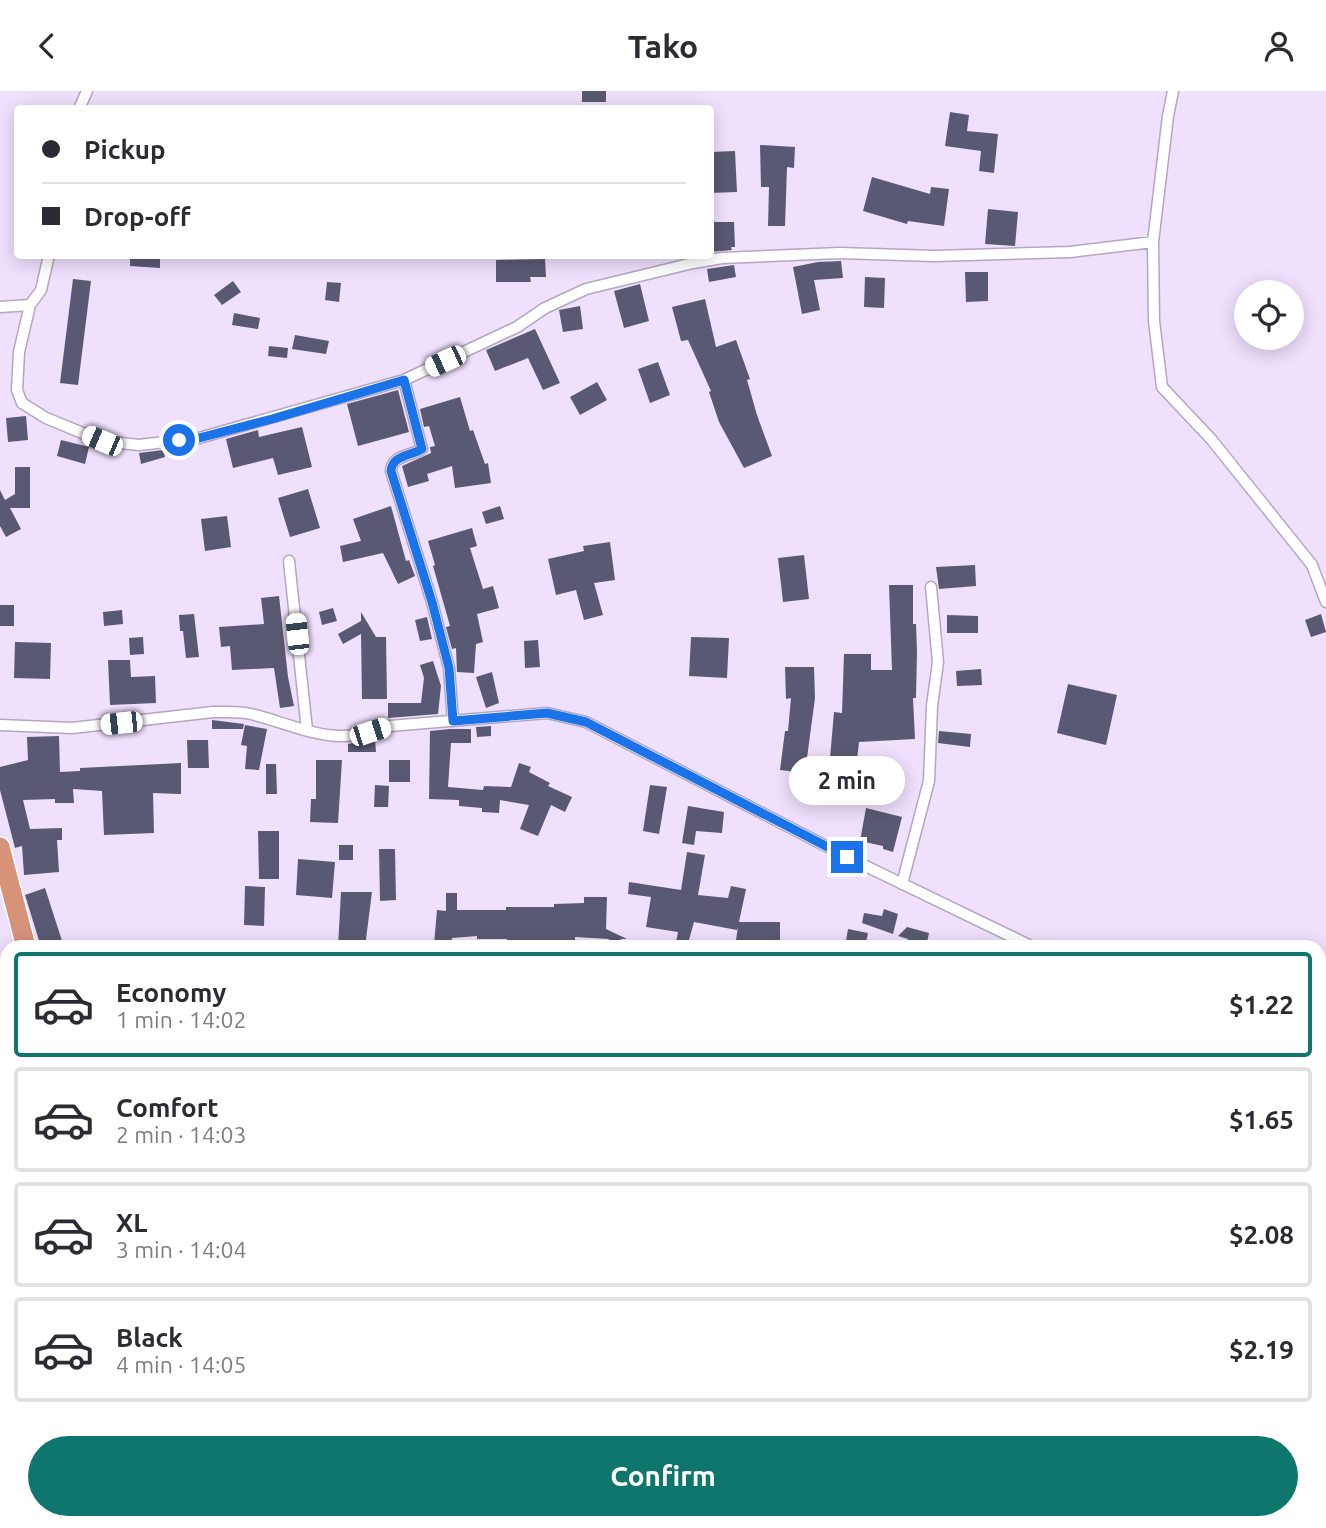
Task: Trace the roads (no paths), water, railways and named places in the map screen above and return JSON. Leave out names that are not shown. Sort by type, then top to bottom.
[{"type":"highway","points":[[0,847],[24,940]]},
{"type":"street","points":[[1173,91],[1153,242],[1154,321],[1162,387],[1211,439],[1312,565],[1326,602]]},
{"type":"street","points":[[48,259],[41,291],[30,305],[19,352],[17,390],[22,403],[46,418],[102,441],[139,445],[199,438],[404,380],[517,327],[545,309],[586,289],[694,263],[722,258],[840,253],[935,256],[1070,252],[1153,242]]},
{"type":"street","points":[[0,307],[30,305]]},
{"type":"street","points":[[404,380],[422,449],[396,460],[391,471],[432,602],[449,668],[453,721]]},
{"type":"street","points":[[289,561],[307,730]]},
{"type":"street","points":[[902,884],[929,781],[932,706],[938,662],[931,587]]},
{"type":"street","points":[[0,725],[72,728],[213,712],[249,713],[307,730],[342,736],[390,726],[547,713],[586,722],[902,884],[1018,940]]}]
